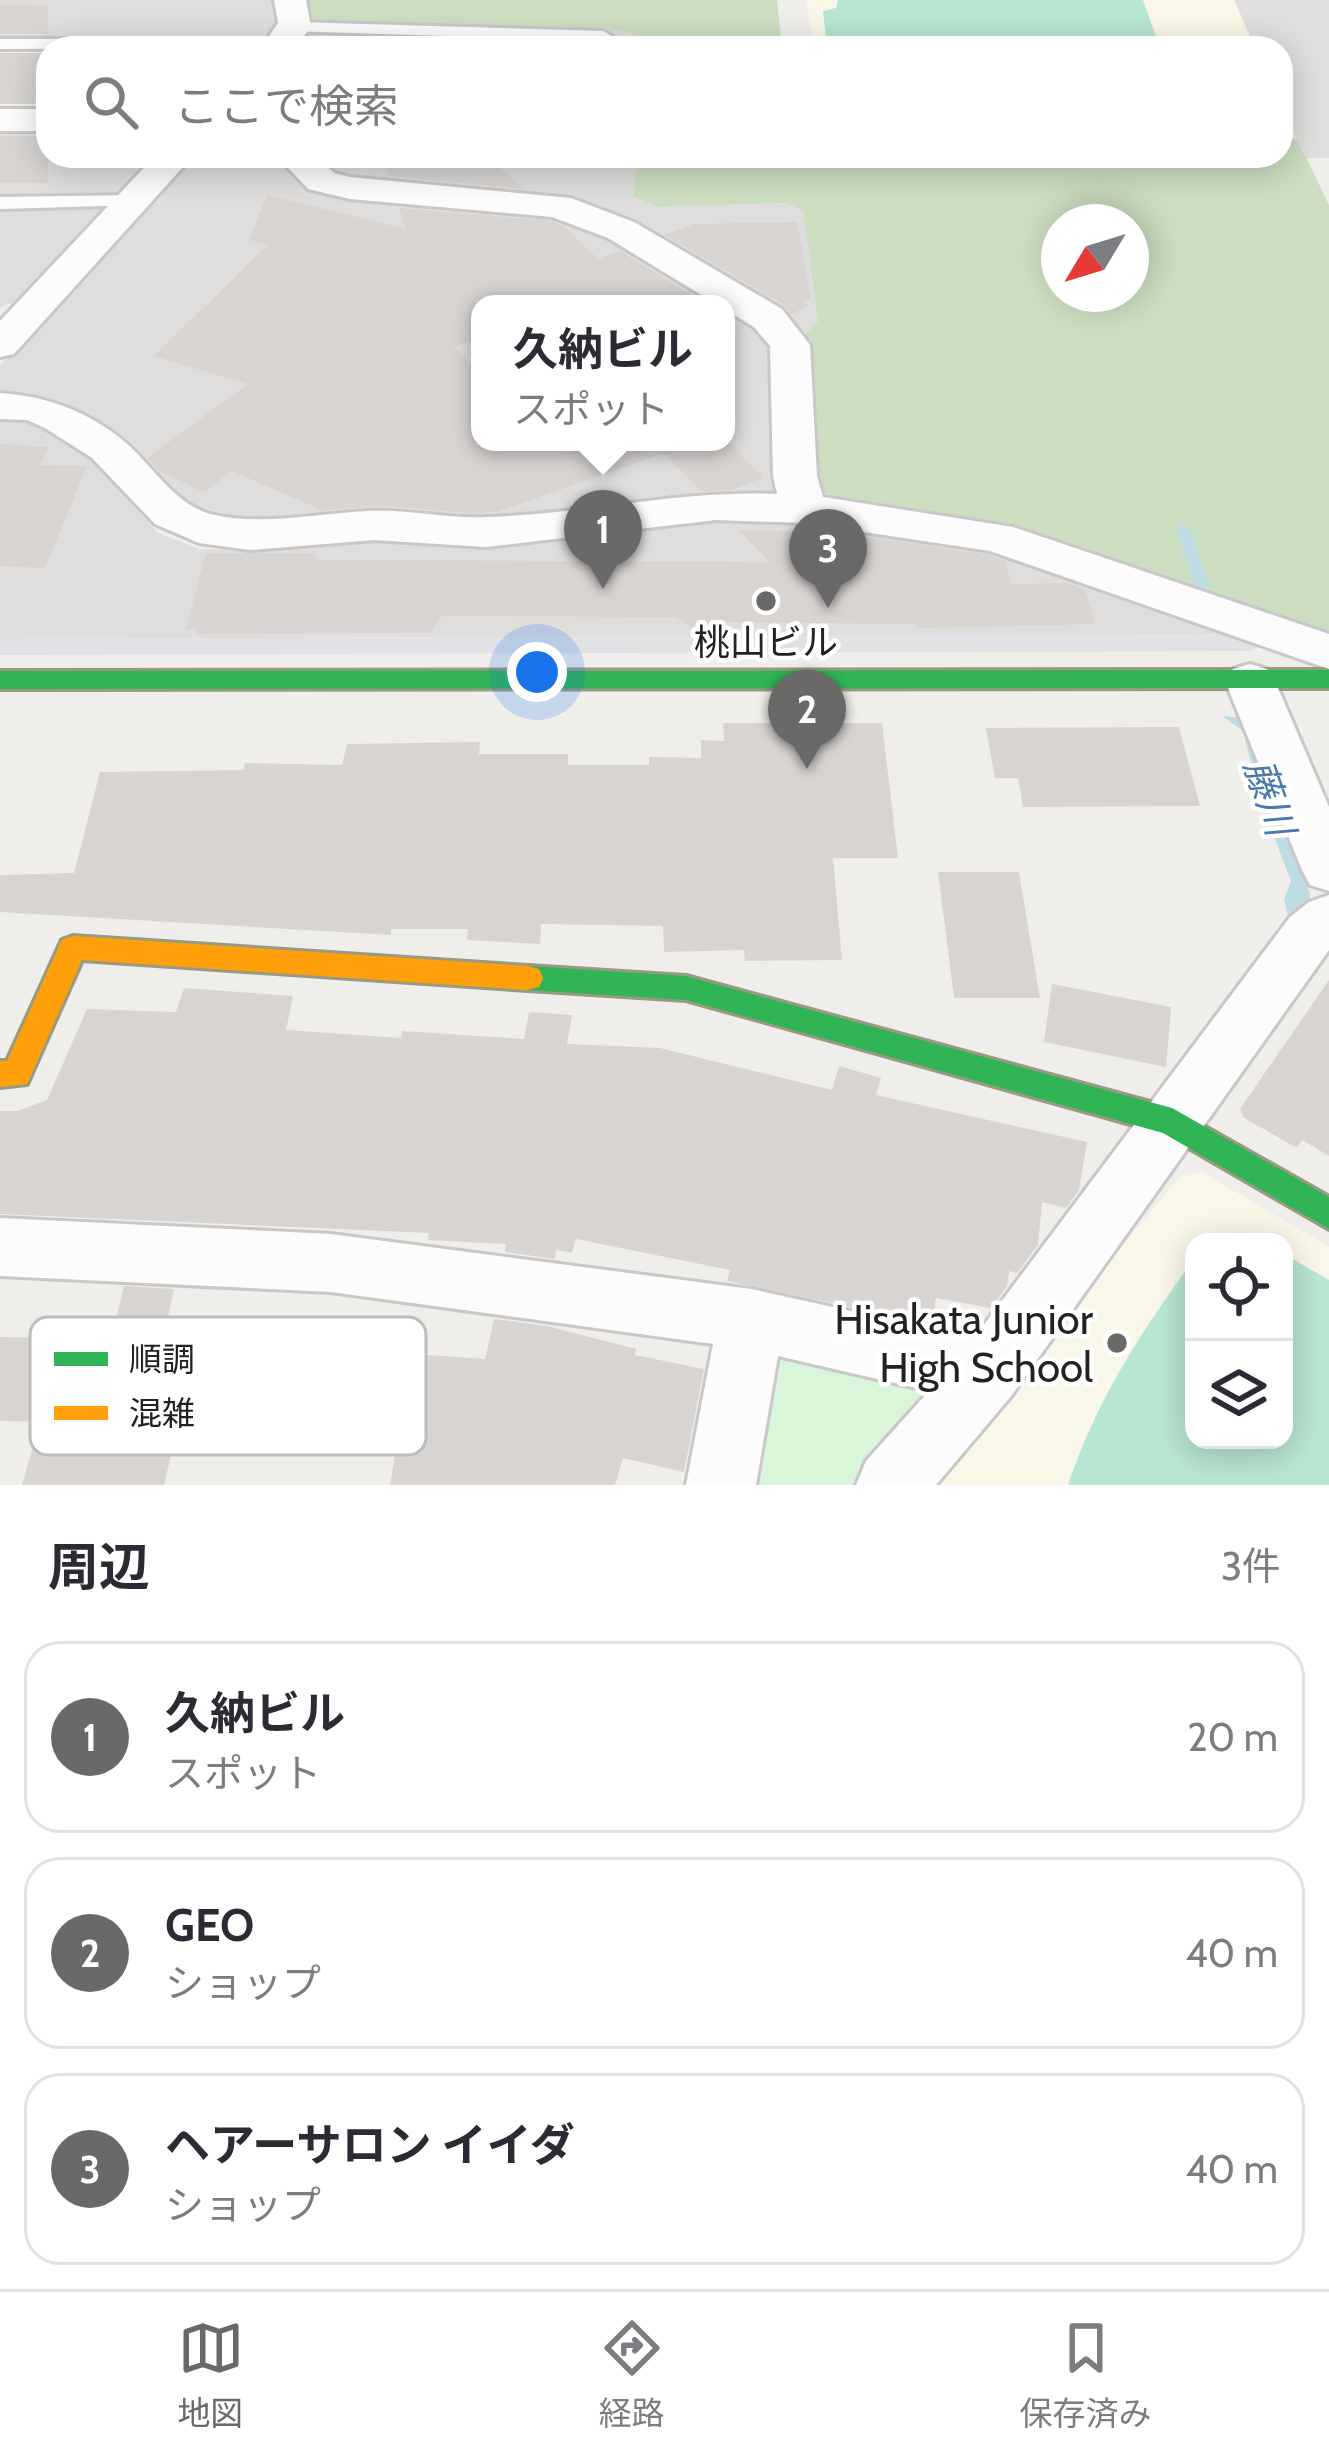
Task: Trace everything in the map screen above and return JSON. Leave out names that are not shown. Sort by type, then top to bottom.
[{"type":"street","points":[[0,120],[36,120]]},
{"type":"street","points":[[9,327],[165,168]]},
{"type":"street","points":[[307,168],[321,181],[350,188],[558,206],[620,230],[729,295]]},
{"type":"street","points":[[735,298],[768,318],[790,345],[795,476],[804,509]]},
{"type":"street","points":[[0,406],[35,409],[60,419],[107,449],[171,514],[200,528],[250,535],[374,525],[486,532],[716,506],[804,509],[997,537],[1329,652]]},
{"type":"street","points":[[0,680],[1329,679]]},
{"type":"street","points":[[891,1485],[988,1373],[1324,910],[1250,681]]},
{"type":"street","points":[[0,1074],[16,1075],[74,948],[686,988],[1172,1122],[1329,1214]]},
{"type":"street","points":[[0,1247],[331,1263],[751,1318],[988,1373]]},
{"type":"street","points":[[721,1485],[751,1318]]},
{"type":"lane","points":[[207,36],[603,36]]},
{"type":"lane","points":[[0,44],[36,43]]},
{"type":"lane","points":[[0,203],[134,201]]},
{"type":"shaded area","points":[[0,0],[278,0],[278,29],[266,36],[0,37]]},
{"type":"shaded area","points":[[806,0],[1234,0],[1250,36],[813,36]]},
{"type":"shaded area","points":[[1234,0],[1329,0],[1329,107],[1293,108],[1293,36],[1250,36]]},
{"type":"shaded area","points":[[304,25],[619,30],[639,36],[299,36]]},
{"type":"shaded area","points":[[1329,107],[1329,158],[1306,158],[1293,131],[1293,108]]},
{"type":"shaded area","points":[[0,128],[36,128],[36,168],[149,168],[128,189],[110,195],[11,198],[12,194],[0,194]]},
{"type":"shaded area","points":[[178,168],[298,168],[313,185],[539,210],[612,236],[711,295],[471,295],[471,451],[735,451],[735,309],[755,321],[779,347],[785,492],[772,499],[498,519],[410,511],[253,520],[190,505],[118,440],[75,409],[0,394],[0,365]]},
{"type":"shaded area","points":[[318,168],[636,168],[633,196],[658,207],[789,203],[803,210],[818,321],[798,341],[624,224],[330,179]]},
{"type":"shaded area","points":[[98,207],[106,213],[30,297],[0,307],[0,208]]},
{"type":"shaded area","points":[[0,419],[20,419],[47,430],[97,465],[158,533],[200,549],[238,550],[698,514],[996,543],[1255,634],[0,639]]},
{"type":"shaded area","points":[[1255,634],[1264,644],[1250,651],[0,655],[0,639]]},
{"type":"shaded area","name":"Hisakata Junior High School","points":[[1202,1172],[1329,1247],[1329,1485],[922,1485],[1180,1177]]},
{"type":"green space","points":[[302,0],[777,0],[781,36],[639,36],[619,30],[304,25]]},
{"type":"green space","points":[[838,0],[1143,0],[1156,36],[826,36],[823,11],[836,8]]},
{"type":"green space","points":[[1293,139],[1297,139],[1329,205],[1329,633],[822,493],[814,487],[798,341],[818,321],[803,211],[788,203],[658,207],[633,196],[636,168],[1293,168]]},
{"type":"green space","points":[[1293,1259],[1329,1280],[1329,1485],[1068,1485],[1092,1424],[1185,1272],[1185,1449],[1293,1449]]},
{"type":"green space","points":[[766,1337],[958,1380],[860,1485],[741,1485]]},
{"type":"water","points":[[1222,716],[1248,718],[1310,894],[1310,913],[1289,920],[1284,899],[1291,881],[1260,800],[1243,731]]},
{"type":"building","points":[[0,5],[48,6],[48,34],[0,34]]},
{"type":"building","points":[[0,53],[36,53],[36,104],[0,104]]},
{"type":"building","points":[[0,136],[36,136],[36,168],[48,168],[48,183],[0,183]]},
{"type":"building","points":[[386,168],[501,168],[523,189],[389,176]]},
{"type":"building","points":[[267,195],[406,229],[399,208],[551,221],[563,226],[598,259],[620,251],[692,295],[471,295],[471,341],[455,346],[471,365],[471,451],[735,448],[763,478],[731,490],[701,491],[664,453],[497,512],[472,513],[384,506],[322,510],[232,471],[204,492],[159,471],[147,458],[248,384],[154,356],[268,245],[249,240]]},
{"type":"building","points":[[797,222],[811,298],[803,302],[809,305],[792,314],[665,235],[694,224]]},
{"type":"building","points":[[0,444],[49,447],[40,465],[87,466],[45,568],[0,566]]},
{"type":"building","points":[[740,531],[829,531],[989,555],[1006,561],[1011,584],[1067,583],[1085,589],[1095,624],[917,628],[917,624],[720,622],[702,634],[676,617],[442,616],[430,633],[196,634],[198,629],[186,629],[206,553],[315,553],[316,560],[770,562]]},
{"type":"building","points":[[723,723],[882,723],[898,858],[833,858],[842,960],[745,961],[744,950],[664,952],[663,926],[541,924],[540,944],[467,940],[468,929],[391,929],[391,935],[0,912],[0,875],[74,873],[100,772],[244,770],[245,763],[342,765],[347,744],[480,742],[479,754],[568,754],[568,765],[649,765],[649,757],[701,758],[701,740],[724,741]]},
{"type":"building","points":[[1179,727],[1200,806],[1023,807],[1018,778],[995,778],[986,728]]},
{"type":"building","points":[[938,872],[1019,872],[1040,998],[954,998]]},
{"type":"building","points":[[1329,980],[1329,1156],[1302,1140],[1297,1148],[1244,1118],[1240,1109]]},
{"type":"building","points":[[1052,984],[1171,1007],[1166,1067],[1044,1042]]},
{"type":"building","points":[[184,988],[293,996],[286,1030],[401,1038],[402,1031],[524,1039],[529,1012],[572,1015],[567,1044],[660,1048],[832,1090],[839,1066],[881,1078],[876,1095],[1087,1142],[1079,1190],[1066,1208],[1042,1202],[1038,1245],[1017,1273],[1009,1271],[1007,1286],[991,1308],[936,1298],[932,1324],[727,1281],[730,1270],[576,1239],[572,1253],[556,1250],[555,1259],[505,1252],[506,1244],[428,1240],[429,1233],[0,1214],[0,1111],[17,1111],[47,1100],[87,1009],[176,1012]]},
{"type":"building","points":[[124,1286],[174,1289],[168,1317],[117,1317]]},
{"type":"building","points":[[494,1319],[547,1326],[636,1349],[635,1355],[704,1369],[684,1472],[623,1458],[615,1485],[390,1485],[395,1455],[426,1455],[426,1355],[485,1359]]},
{"type":"building","points":[[0,1337],[30,1338],[30,1422],[0,1421]]},
{"type":"building","points":[[31,1455],[171,1455],[164,1485],[22,1485]]},
{"type":"waterway","name":"藤川","points":[[1183,528],[1202,587]]},
{"type":"traffic: fast","points":[[0,680],[1329,679]]},
{"type":"traffic: fast","points":[[528,978],[686,988],[1172,1122],[1329,1214]]},
{"type":"traffic: slow","points":[[0,1074],[16,1075],[73,948],[528,978]]},
{"type":"place","name":"久納ビル","points":[[603,589]]},
{"type":"place","name":"桃山ビル","points":[[766,601]]},
{"type":"place","name":"ヘアーサロン イイダ","points":[[828,608]]},
{"type":"place","name":"GEO","points":[[807,769]]},
{"type":"place","name":"Hisakata Junior High School","points":[[1117,1343]]}]
